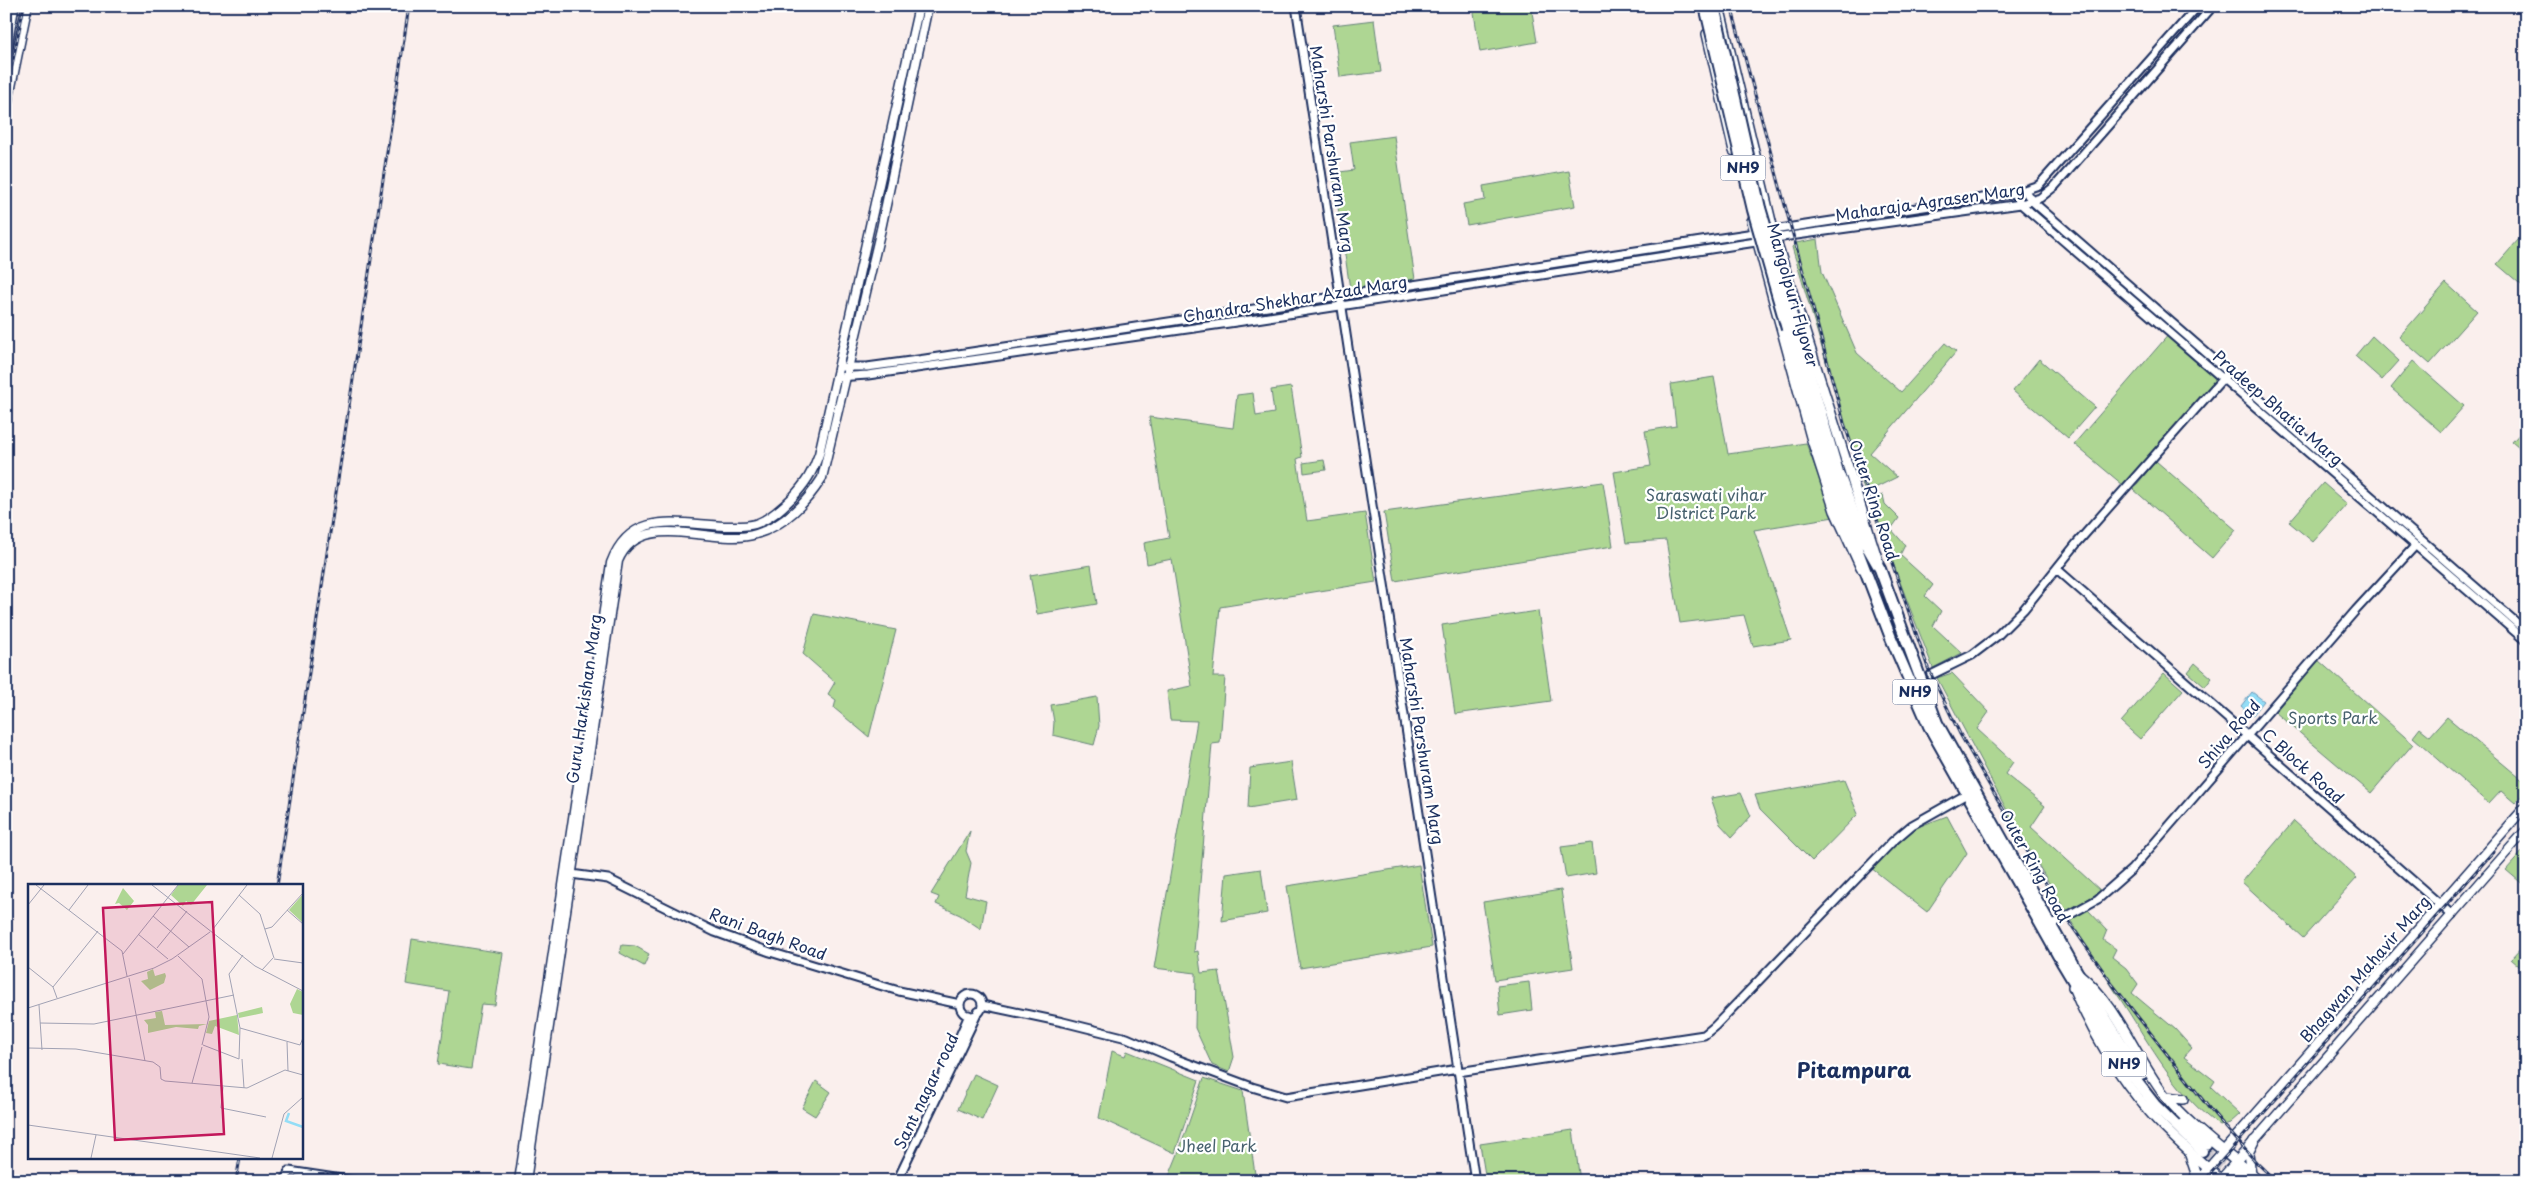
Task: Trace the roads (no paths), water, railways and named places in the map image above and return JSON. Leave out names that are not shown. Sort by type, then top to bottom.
[{"type":"highway","name":"Mangolpuri Flyover","points":[[1705,6],[1753,210],[1822,448],[1859,541],[1880,570]]},
{"type":"highway","name":"Mangolpuri Flyover","points":[[1714,6],[1760,208],[1871,586]]},
{"type":"highway","name":"Outer Ring Road","points":[[1871,586],[1929,726],[2063,964],[2123,1064],[2155,1105],[2204,1148],[2160,1101],[2135,1067],[2077,972],[1937,722],[1880,570]]},
{"type":"main road","points":[[6,49],[9,24],[14,6]]},
{"type":"main road","points":[[6,109],[27,6]]},
{"type":"main road","name":"Guru Harkishan Marg","points":[[519,1181],[610,563],[626,535],[647,524],[741,526],[755,524],[775,514],[804,485],[814,470],[837,377],[918,6]]},
{"type":"main road","name":"Guru Harkishan Marg","points":[[526,1181],[620,557],[634,539],[648,533],[749,536],[765,531],[784,519],[815,488],[822,478],[850,367],[928,6]]},
{"type":"main road","name":"Outer Ring Road","points":[[1700,6],[1755,237],[1811,437],[1835,511],[1853,554],[1871,586]]},
{"type":"main road","name":"Outer Ring Road","points":[[1719,6],[1774,234],[1880,570]]},
{"type":"main road","points":[[903,76],[913,79]]},
{"type":"main road","points":[[1731,138],[1750,134]]},
{"type":"main road","points":[[1770,288],[1773,291],[1782,291],[1789,283]]},
{"type":"main road","name":"Bhagwan Mahavir Marg","points":[[2196,1181],[2526,806]]},
{"type":"main road","name":"Bhagwan Mahavir Marg","points":[[2220,1180],[2526,830]]},
{"type":"main road","points":[[2063,964],[2080,1005],[2117,1069],[2148,1110],[2188,1151],[2220,1180]]},
{"type":"main road","points":[[2077,972],[2100,992],[2138,1057],[2166,1097],[2236,1161],[2245,1179]]},
{"type":"main road","points":[[2166,1097],[2183,1099]]},
{"type":"main road","points":[[2245,1179],[2248,1153],[2254,1140]]},
{"type":"main road","points":[[2188,1151],[2196,1173],[2196,1181]]},
{"type":"main road","points":[[2230,1181],[2240,1170],[2245,1179]]},
{"type":"street","name":"Maharshi Parshuram Marg","points":[[1296,6],[1475,1181]]},
{"type":"street","name":"Maharaja Agrasen Marg","points":[[1774,234],[1834,221],[2015,193],[2025,191],[2044,182],[2198,6]]},
{"type":"street","name":"Maharaja Agrasen Marg","points":[[1774,234],[1836,230],[2032,201],[2055,186],[2213,6]]},
{"type":"street","name":"Pradeep Bhatia Marg","points":[[2025,191],[2032,201],[2526,631]]},
{"type":"street","name":"Pradeep Bhatia Marg","points":[[2015,193],[2021,204],[2526,641]]},
{"type":"street","points":[[1834,221],[1836,230]]},
{"type":"street","name":"Chandra Shekhar Azad Marg","points":[[839,367],[925,359],[1718,239],[1755,237]]},
{"type":"street","name":"Chandra Shekhar Azad Marg","points":[[837,377],[1466,287],[1718,248],[1755,237]]},
{"type":"street","points":[[1718,239],[1718,248]]},
{"type":"street","points":[[1465,277],[1466,287]]},
{"type":"street","points":[[1932,675],[1972,655],[1996,636],[2058,570],[2083,537],[2229,372]]},
{"type":"street","name":"Shiva Road","points":[[2051,925],[2098,899],[2118,883],[2152,848],[2247,734],[2415,546]]},
{"type":"street","name":"C Block Road","points":[[2058,570],[2452,915]]},
{"type":"street","points":[[982,1005],[1127,1038],[1171,1058],[1286,1097],[1704,1035],[1715,1026],[1892,842],[1912,825],[1967,794]]},
{"type":"street","name":"Rani Bagh Road","points":[[572,874],[608,880],[715,932],[770,952],[899,991],[960,1004]]},
{"type":"street","points":[[971,994],[979,997],[982,1005],[978,1012],[969,1015],[963,1012],[960,1004],[964,997],[971,994]]},
{"type":"street","name":"Sant nagar road","points":[[898,1181],[978,1012]]},
{"type":"street","name":"Sant nagar road","points":[[892,1181],[933,1099],[969,1015]]},
{"type":"street","points":[[285,1181],[289,1171],[355,1181]]},
{"type":"water","points":[[2252,692],[2264,701],[2252,716],[2241,706]]},
{"type":"tunnel","points":[[2206,1145],[2238,1172]]},
{"type":"tunnel","points":[[2202,1151],[2236,1181]]},
{"type":"railway","points":[[6,95],[24,6]]},
{"type":"railway","points":[[277,884],[409,6]]},
{"type":"railway","points":[[1731,6],[1844,423],[1928,668],[1960,734],[2064,915],[2113,985],[2209,1108],[2256,1162],[2276,1181]]},
{"type":"railway","points":[[2204,1181],[2494,851]]},
{"type":"railway","points":[[236,1181],[240,1160]]},
{"type":"district","name":"Pitampura","points":[[1854,1071]]},
{"type":"park label","name":"Saraswati vihar DIstrict Park","points":[[1706,504]]},
{"type":"park label","name":"Sports Park","points":[[2333,718]]},
{"type":"park label","name":"Jheel Park","points":[[1217,1146]]}]
